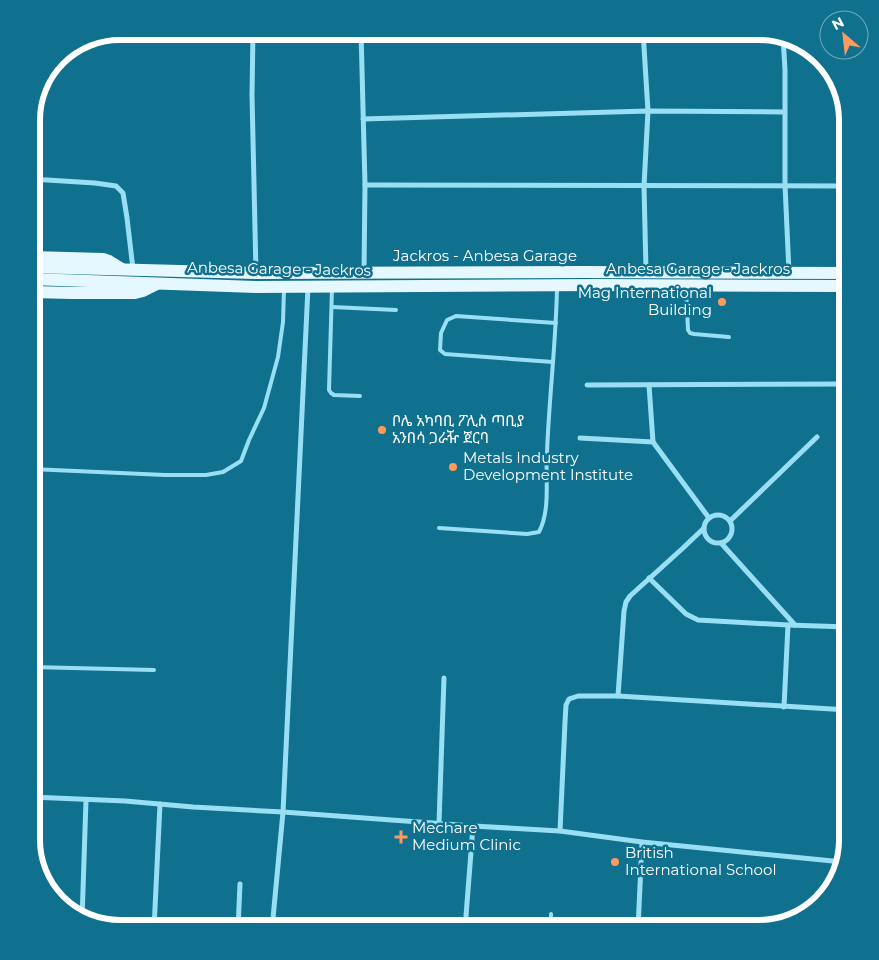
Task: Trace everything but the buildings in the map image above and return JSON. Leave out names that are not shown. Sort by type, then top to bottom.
[{"type":"main road","points":[[40,257],[103,259],[129,274]]},
{"type":"main road","points":[[40,267],[96,269],[129,274]]},
{"type":"main road","points":[[500,273],[500,286]]},
{"type":"main road","name":"Jackros - Anbesa Garage","points":[[129,274],[839,273]]},
{"type":"main road","points":[[40,279],[129,274]]},
{"type":"main road","name":"Anbesa Garage - Jackros","points":[[129,274],[159,282],[256,287],[839,286]]},
{"type":"main road","points":[[40,292],[135,293],[143,291],[159,282]]},
{"type":"street","points":[[253,40],[252,95],[256,287]]},
{"type":"street","points":[[361,40],[365,185],[364,273]]},
{"type":"street","points":[[644,40],[648,111],[644,186],[646,272]]},
{"type":"street","points":[[783,44],[788,273]]},
{"type":"street","points":[[363,119],[648,111],[784,112]]},
{"type":"street","points":[[40,180],[116,186],[123,193],[128,218],[129,274]]},
{"type":"street","points":[[365,185],[839,186]]},
{"type":"street","points":[[273,920],[283,812],[308,286]]},
{"type":"street","points":[[587,385],[839,384]]},
{"type":"street","points":[[649,385],[653,442],[709,518]]},
{"type":"street","points":[[730,521],[817,437]]},
{"type":"street","points":[[580,438],[653,442]]},
{"type":"street","points":[[721,543],[730,536],[732,526],[726,516],[720,514],[714,515],[705,522],[704,533],[710,540],[721,543],[795,625]]},
{"type":"street","points":[[618,696],[626,602],[630,596],[704,528]]},
{"type":"street","points":[[649,578],[686,614],[698,620],[839,627]]},
{"type":"street","points":[[784,707],[788,625]]},
{"type":"street","points":[[439,823],[444,678]]},
{"type":"street","points":[[560,831],[566,706],[569,699],[578,696],[618,696],[839,710]]},
{"type":"street","points":[[40,797],[125,801],[193,808],[283,812],[560,831],[642,842],[836,861]]},
{"type":"street","points":[[82,910],[86,800]]},
{"type":"street","points":[[154,920],[160,804]]},
{"type":"street","points":[[466,920],[472,826]]},
{"type":"street","points":[[638,920],[642,842]]},
{"type":"street","points":[[238,920],[240,884]]},
{"type":"lane","points":[[686,285],[688,330],[694,334],[729,336]]},
{"type":"lane","points":[[40,469],[206,475],[223,472],[241,461],[264,408],[278,357],[283,322],[284,286]]},
{"type":"lane","points":[[332,286],[329,390],[334,395],[360,396]]},
{"type":"lane","points":[[439,528],[527,534],[539,532],[543,524],[546,510],[546,454],[558,286]]},
{"type":"lane","points":[[332,307],[396,310]]},
{"type":"lane","points":[[553,362],[445,354],[440,350],[441,333],[447,320],[456,316],[556,323]]},
{"type":"lane","points":[[40,667],[154,670]]},
{"type":"lane","points":[[551,914],[551,920]]},
{"type":"place","name":"Mag International Building","points":[[722,302]]},
{"type":"place","name":"ቦሌ አካባቢ ፖሊስ ጣቢያ አንበሳ ጋራዥ ጀርባ","points":[[382,430]]},
{"type":"place","name":"Metals Industry Development Institute","points":[[453,467]]},
{"type":"place","name":"Mechare Medium Clinic","points":[[401,837]]},
{"type":"place","name":"British International School","points":[[615,862]]}]
